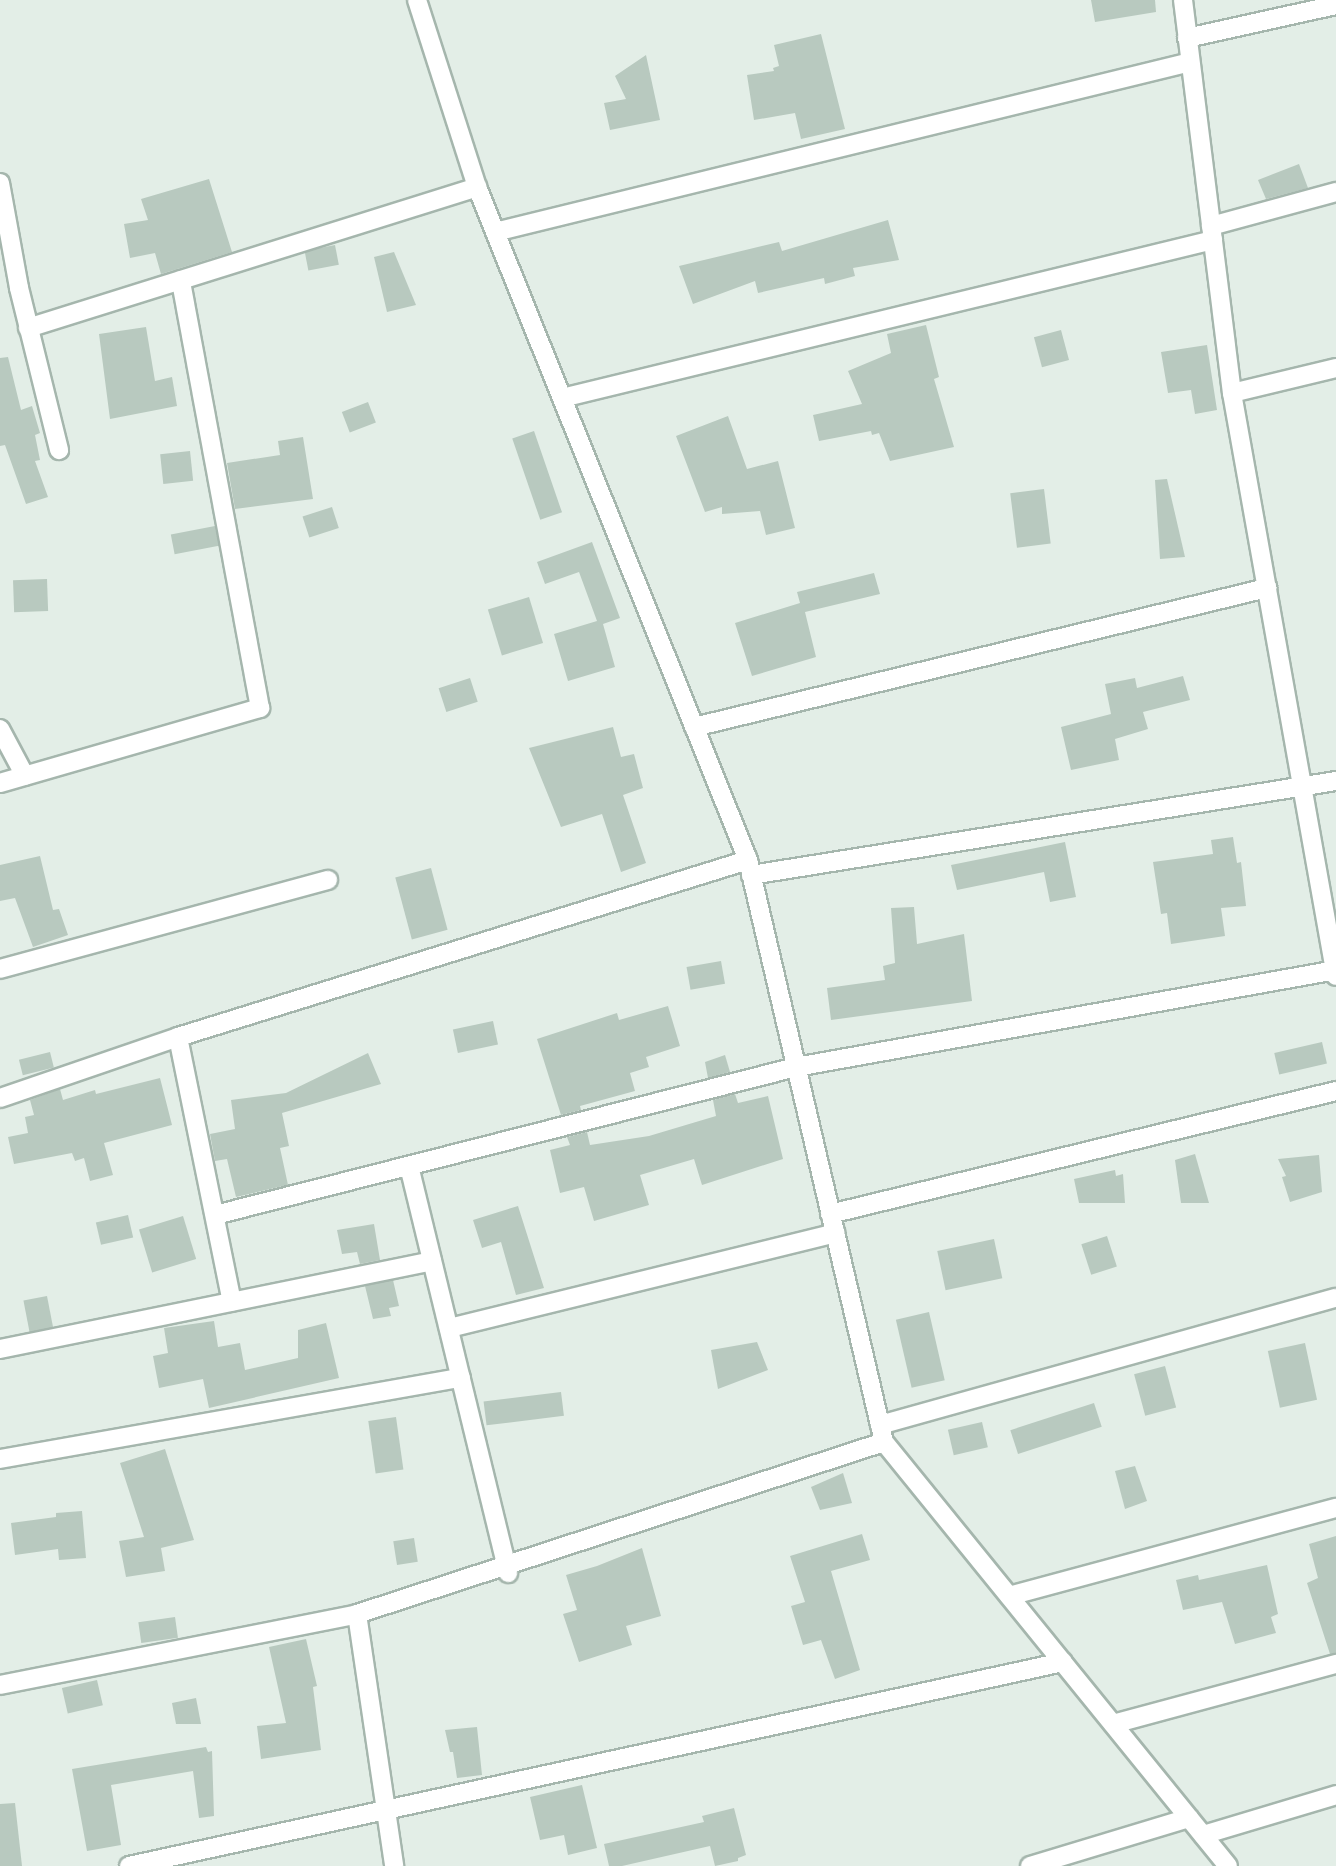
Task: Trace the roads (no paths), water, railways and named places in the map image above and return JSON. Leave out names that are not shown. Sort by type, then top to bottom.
[{"type":"street","points":[[417,0],[477,187],[750,868],[882,1434],[1009,1596],[1228,1866]]},
{"type":"street","points":[[214,1215],[796,1067],[1336,972],[1232,393],[1183,0]]},
{"type":"street","points":[[1187,38],[1336,5]]},
{"type":"street","points":[[495,232],[1190,62]]},
{"type":"street","points":[[0,183],[28,328],[59,450]]},
{"type":"street","points":[[28,328],[477,187]]},
{"type":"street","points":[[562,398],[1212,233],[1336,192]]},
{"type":"street","points":[[0,783],[261,708],[181,280]]},
{"type":"street","points":[[1232,393],[1336,368]]},
{"type":"street","points":[[694,727],[1267,588]]},
{"type":"street","points":[[0,729],[25,776]]},
{"type":"street","points":[[0,1098],[178,1037],[750,868],[1336,781]]},
{"type":"street","points":[[0,969],[328,880]]},
{"type":"street","points":[[178,1037],[232,1302]]},
{"type":"street","points":[[830,1214],[1336,1091]]},
{"type":"street","points":[[409,1166],[507,1569]]},
{"type":"street","points":[[449,1328],[835,1233]]},
{"type":"street","points":[[0,1349],[432,1261]]},
{"type":"street","points":[[0,1685],[357,1614],[507,1569],[882,1434],[1336,1298]]},
{"type":"street","points":[[0,1459],[461,1378]]},
{"type":"street","points":[[1009,1596],[1336,1508]]},
{"type":"street","points":[[357,1614],[394,1866]]},
{"type":"street","points":[[129,1866],[1063,1662]]},
{"type":"street","points":[[1113,1724],[1336,1664]]},
{"type":"street","points":[[1203,1835],[1336,1795]]},
{"type":"street","points":[[1030,1866],[1189,1818]]}]
